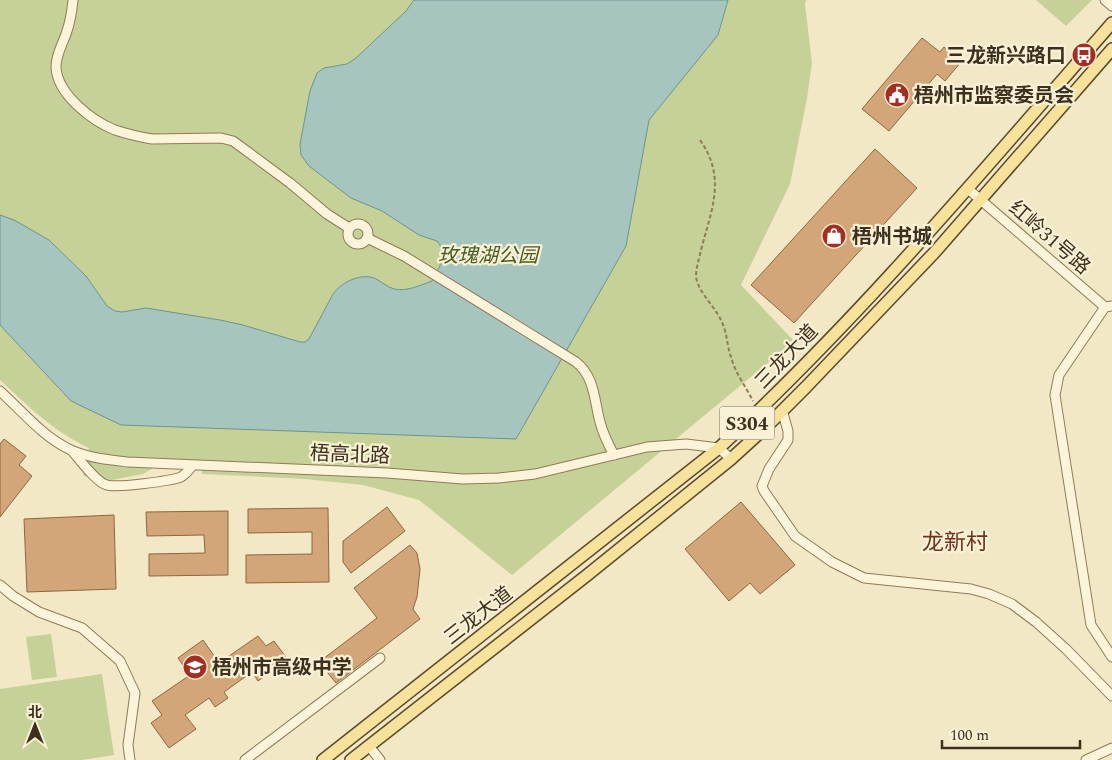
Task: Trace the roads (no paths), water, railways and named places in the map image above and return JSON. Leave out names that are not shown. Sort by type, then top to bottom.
[{"type":"main road","name":"三龙大道","points":[[323,760],[719,448],[758,412],[921,242],[1112,23]]},
{"type":"main road","name":"三龙大道","points":[[351,760],[579,582],[731,459],[806,387],[927,260],[1112,49]]},
{"type":"street","points":[[73,0],[66,34],[58,52],[56,68],[59,82],[72,100],[89,115],[114,130],[152,139],[221,138],[233,141],[290,183],[327,214],[349,228]]},
{"type":"street","points":[[1105,0],[1112,6]]},
{"type":"street","name":"红岭31号路","points":[[968,189],[1108,306]]},
{"type":"street","points":[[354,224],[361,224],[368,232],[367,238],[359,245],[352,243],[347,235],[349,228],[354,224]]},
{"type":"street","points":[[367,238],[410,260],[585,369],[594,393],[604,436],[614,454]]},
{"type":"street","points":[[1108,306],[1059,375],[1055,395],[1091,625],[1112,657]]},
{"type":"street","name":"梧高北路","points":[[0,391],[53,439],[71,450],[88,456],[110,460],[192,466],[387,473],[463,479],[499,478],[534,474],[614,454],[657,446],[686,444],[719,448]]},
{"type":"street","points":[[782,410],[788,431],[788,440],[765,476],[762,486],[795,536],[832,562],[864,578],[971,589],[1012,604],[1054,638],[1112,696]]},
{"type":"street","points":[[719,448],[731,459]]},
{"type":"street","points":[[71,450],[99,481],[106,485],[125,485],[180,478],[192,466]]},
{"type":"street","points":[[0,585],[13,596],[39,612],[82,628],[120,661],[135,693],[128,745],[130,760]]},
{"type":"street","points":[[245,760],[258,756],[380,658]]},
{"type":"street","points":[[369,746],[380,760]]},
{"type":"street","points":[[1086,760],[1112,748]]},
{"type":"water","points":[[414,0],[728,0],[718,35],[649,120],[626,246],[516,439],[121,425],[71,401],[0,325],[0,215],[14,220],[49,240],[86,276],[107,306],[115,311],[122,312],[146,308],[220,320],[300,342],[305,342],[309,339],[333,294],[351,280],[362,277],[374,278],[391,288],[399,290],[413,288],[432,281],[440,266],[442,252],[437,241],[419,235],[382,211],[351,198],[309,166],[301,155],[300,144],[310,91],[317,73],[324,68],[347,64],[356,58],[406,11]]},
{"type":"place","name":"三龙新兴路口","points":[[1084,55]]},
{"type":"place","name":"梧州市监察委员会","points":[[897,95]]},
{"type":"place","name":"梧州书城","points":[[834,236]]},
{"type":"place","name":"梧州市高级中学","points":[[195,667]]},
{"type":"district","name":"龙新村","points":[[955,541]]},
{"type":"park label","name":"玫瑰湖公园","points":[[488,255]]}]
